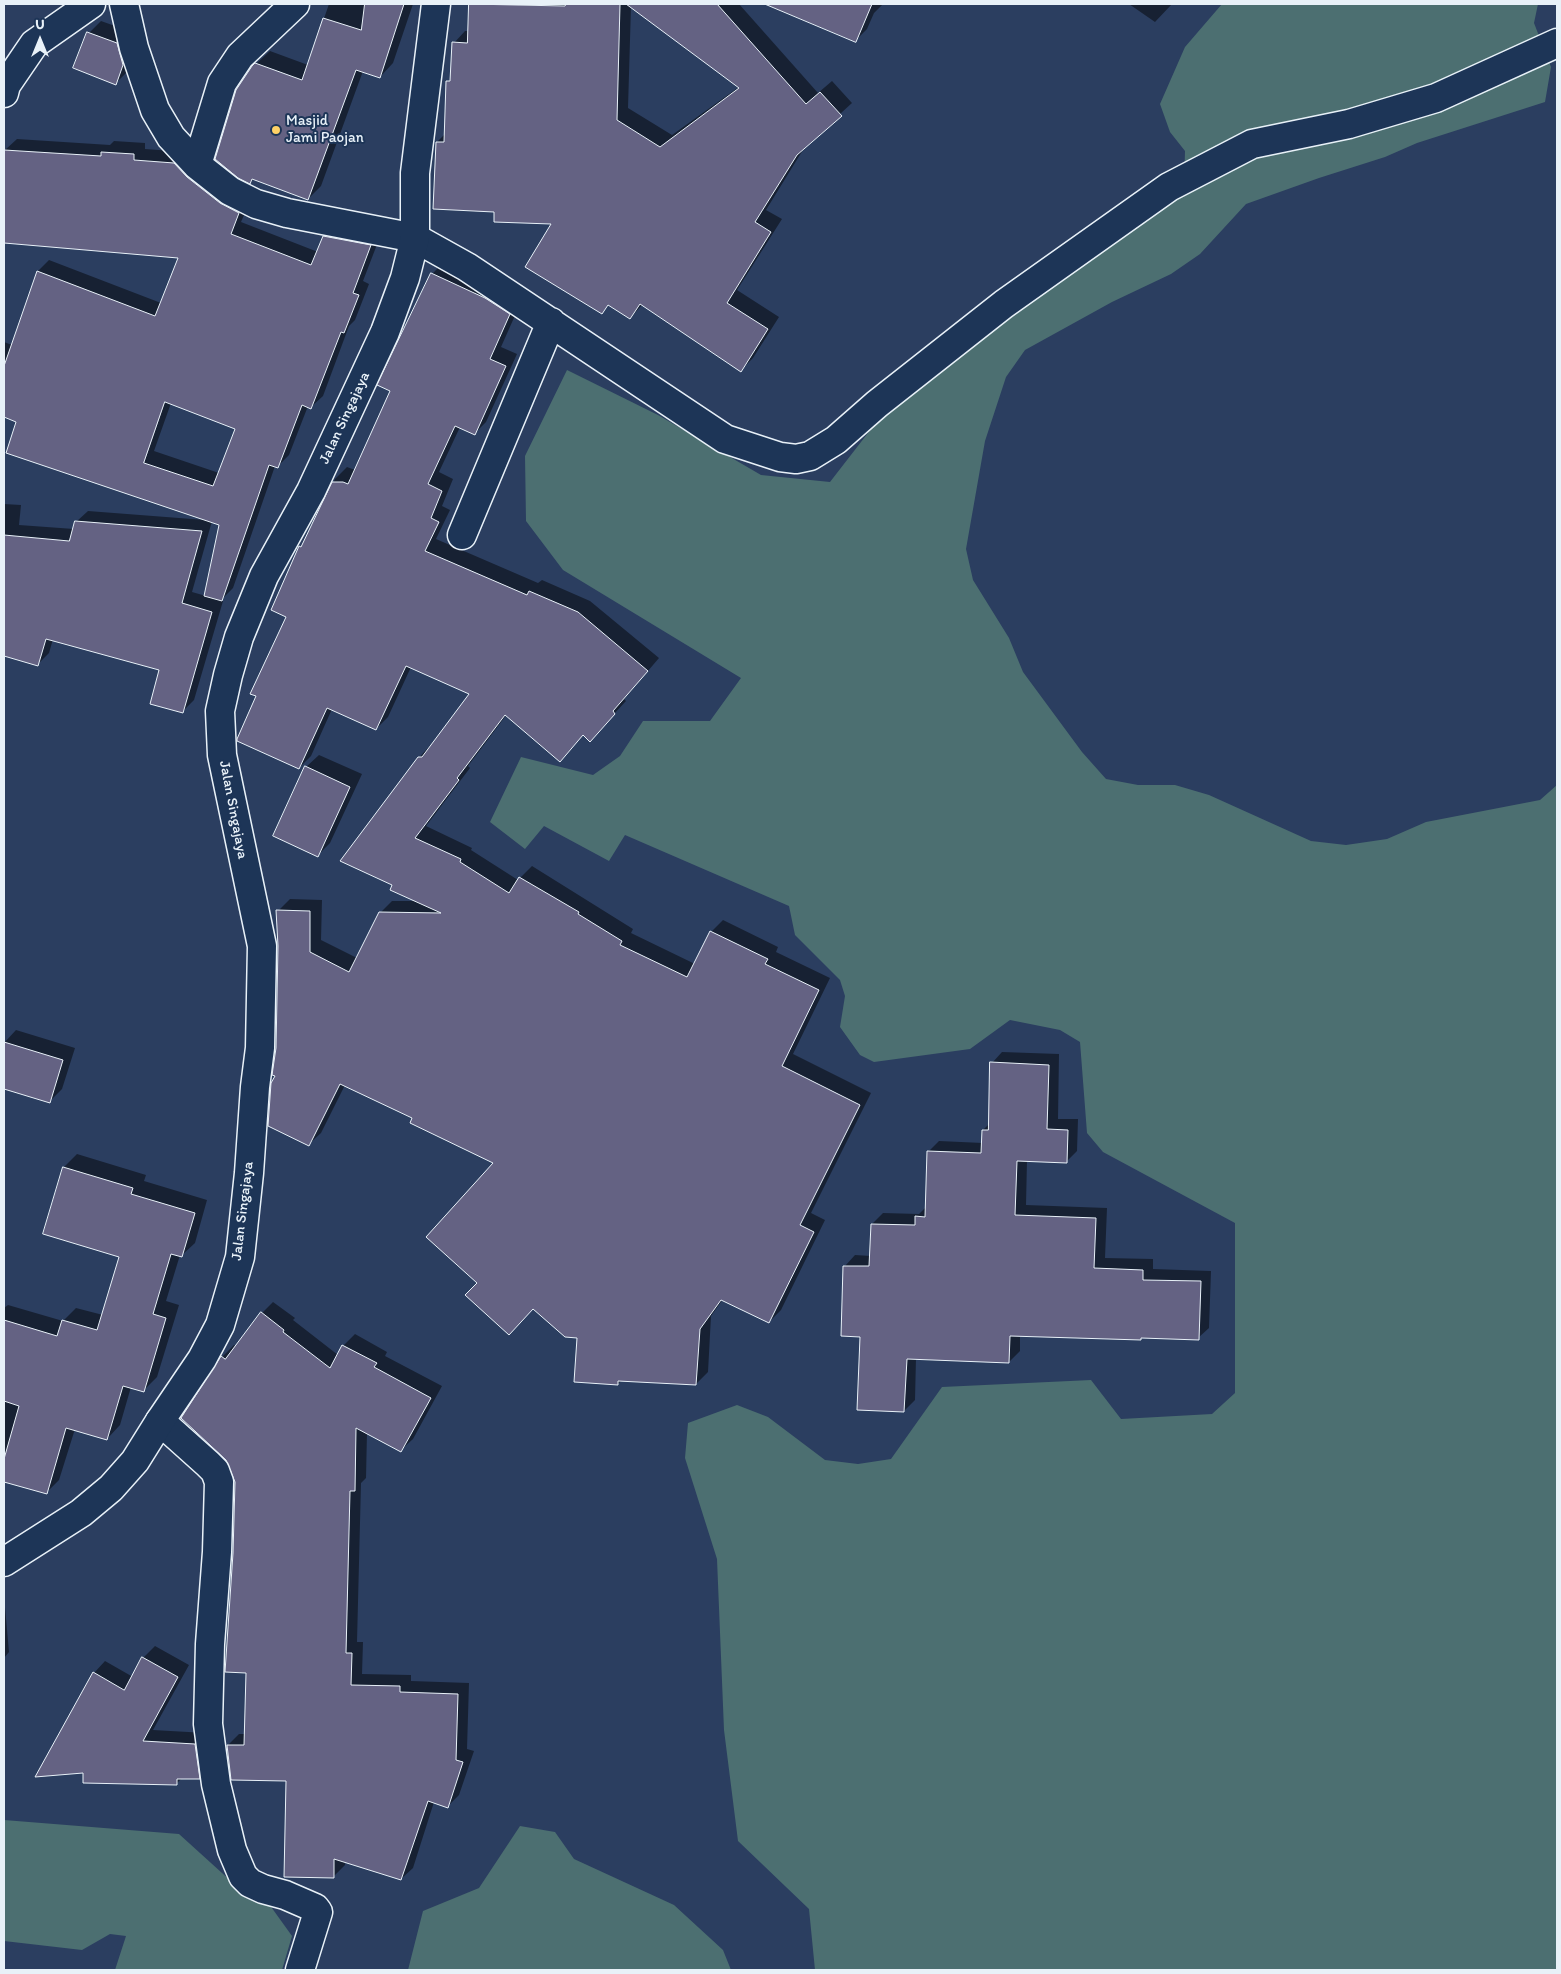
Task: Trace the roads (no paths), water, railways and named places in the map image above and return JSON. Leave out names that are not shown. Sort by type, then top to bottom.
[{"type":"street","points":[[4,93],[6,85],[34,44],[91,4]]},
{"type":"street","points":[[124,4],[134,48],[155,110],[171,137],[197,165],[230,191],[256,204],[287,213],[415,238],[467,267],[726,439],[780,457],[796,459],[810,456],[836,440],[876,404],[1004,304],[1169,186],[1252,144],[1349,124],[1436,98],[1557,43]]},
{"type":"street","points":[[197,165],[222,83],[240,56],[296,4]]},
{"type":"street","name":"Jalan Singajaya","points":[[4,1562],[81,1513],[111,1488],[135,1461],[202,1359],[220,1325],[240,1257],[249,1173],[254,1087],[260,1048],[262,946],[222,754],[220,711],[239,637],[264,576],[311,491],[385,332],[405,278],[415,238],[415,173],[436,4]]},
{"type":"street","points":[[462,535],[551,322]]},
{"type":"street","points":[[160,1421],[215,1471],[219,1482],[217,1552],[210,1644],[208,1724],[216,1784],[232,1850],[243,1876],[250,1883],[285,1895],[315,1908],[318,1912],[300,1970]]},
{"type":"place","name":"Masjid Jami Paojan","points":[[276,130]]}]
